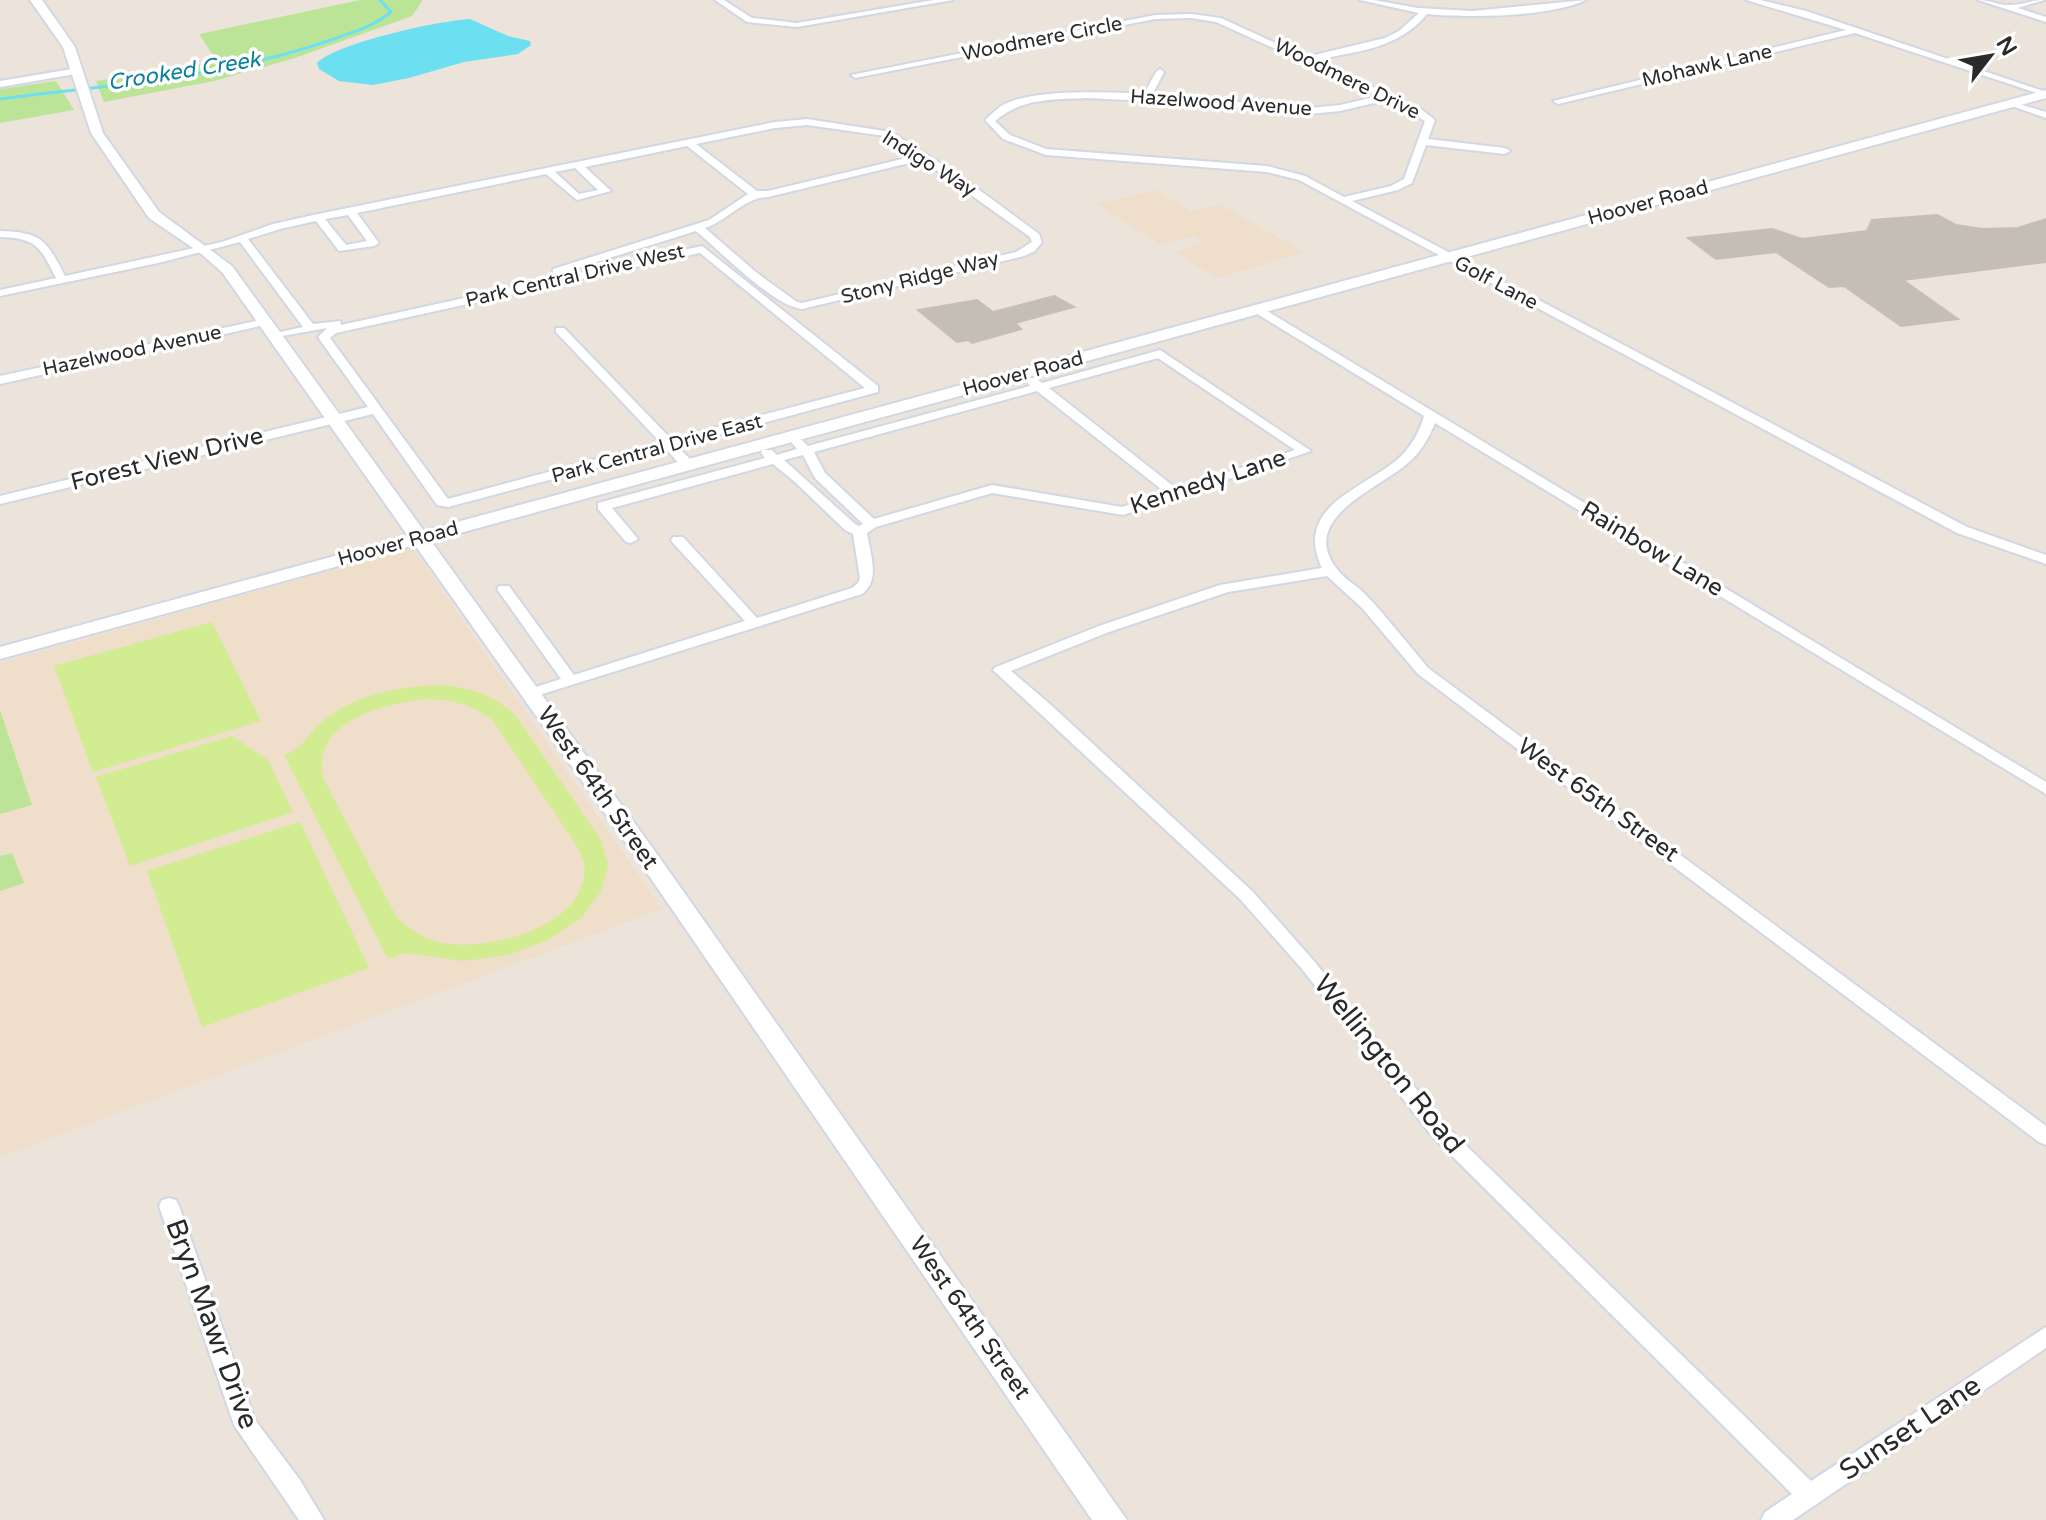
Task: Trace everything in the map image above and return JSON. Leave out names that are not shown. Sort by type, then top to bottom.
[{"type":"street","name":"West 64th Street","points":[[36,0],[69,47],[97,133],[154,215],[204,249],[227,269],[531,693],[1111,1520]]},
{"type":"street","points":[[719,0],[750,20],[807,25],[949,0]]},
{"type":"street","points":[[872,0],[891,11]]},
{"type":"street","points":[[1364,0],[1425,11],[1505,14],[1582,0]]},
{"type":"street","points":[[1750,0],[1797,11],[2045,94]]},
{"type":"street","points":[[1982,0],[2046,20]]},
{"type":"street","points":[[2009,8],[2040,0]]},
{"type":"street","points":[[1307,59],[1394,38],[1415,26],[1425,11]]},
{"type":"street","name":"Woodmere Circle","points":[[855,75],[1155,17],[1195,16],[1230,24]]},
{"type":"street","name":"Woodmere Drive","points":[[1230,24],[1388,97],[1430,120],[1425,142],[1405,183],[1343,200]]},
{"type":"street","name":"Mohawk Lane","points":[[1558,101],[1855,30]]},
{"type":"street","points":[[1146,98],[1160,72]]},
{"type":"street","points":[[0,84],[81,82]]},
{"type":"street","name":"Hazelwood Avenue","points":[[1052,95],[1085,93],[1314,111],[1388,97]]},
{"type":"street","name":"Hoover Road","points":[[0,653],[2045,94]]},
{"type":"street","name":"Golf Lane","points":[[1052,95],[1005,106],[992,114],[990,121],[996,129],[1024,146],[1042,151],[1276,170],[1302,178],[1962,530],[2046,560]]},
{"type":"street","points":[[2012,103],[2046,115]]},
{"type":"street","name":"Indigo Way","points":[[688,142],[802,122],[884,132],[959,180],[1035,236],[1037,244]]},
{"type":"street","points":[[0,293],[204,249],[269,228],[318,217],[688,142],[755,194]]},
{"type":"street","points":[[1425,142],[1505,151]]},
{"type":"street","points":[[275,336],[541,276],[721,218],[755,194],[768,194],[923,157]]},
{"type":"street","points":[[548,171],[577,197],[606,191],[577,165]]},
{"type":"street","points":[[318,217],[346,249],[374,241],[350,211]]},
{"type":"street","name":"Stony Ridge Way","points":[[697,226],[753,275],[799,306],[1020,254],[1037,244]]},
{"type":"street","points":[[0,234],[35,236],[43,243],[62,280]]},
{"type":"street","points":[[242,238],[310,328]]},
{"type":"street","name":"Park Central Drive West","points":[[377,409],[324,337],[326,333],[702,249],[874,389]]},
{"type":"street","name":"Rainbow Lane","points":[[1258,310],[2046,789]]},
{"type":"street","name":"Hazelwood Avenue","points":[[0,380],[265,322]]},
{"type":"street","points":[[560,330],[689,466]]},
{"type":"street","name":"Hoover Road","points":[[631,539],[603,506],[1160,354],[1305,451]]},
{"type":"street","points":[[1023,374],[1176,494]]},
{"type":"street","name":"Park Central Drive East","points":[[377,409],[440,499],[448,503],[874,389]]},
{"type":"street","name":"Forest View Drive","points":[[0,500],[377,409]]},
{"type":"street","points":[[1330,571],[1321,545],[1323,527],[1331,510],[1402,461],[1423,439],[1431,415]]},
{"type":"street","points":[[531,693],[857,591],[865,585],[866,528],[792,437]]},
{"type":"street","points":[[760,446],[850,527],[866,528]]},
{"type":"street","name":"Kennedy Lane","points":[[866,528],[992,489],[1123,511],[1305,451]]},
{"type":"street","points":[[678,540],[754,623]]},
{"type":"street","name":"Wellington Road","points":[[1330,571],[1225,588],[1104,629],[1001,670],[1046,708],[1246,895],[1308,965],[1438,1130],[1809,1495]]},
{"type":"street","name":"West 65th Street","points":[[1330,571],[1358,595],[1423,671],[2046,1137]]},
{"type":"street","name":"West 64th Street","points":[[504,589],[570,680]]},
{"type":"street","name":"Bryn Mawr Drive","points":[[169,1206],[245,1425],[312,1520]]},
{"type":"street","name":"Sunset Lane","points":[[1773,1520],[2046,1336]]},
{"type":"shaded area","points":[[1156,190],[1191,212],[1219,204],[1304,252],[1218,278],[1174,252],[1204,242],[1194,236],[1159,244],[1097,204]]},
{"type":"shaded area","points":[[412,548],[662,909],[0,1157],[0,663]]},
{"type":"green space","points":[[360,0],[423,0],[412,16],[295,58],[214,81],[104,102],[96,81],[217,61],[199,34]]},
{"type":"green space","points":[[56,81],[74,110],[0,123],[0,89]]},
{"type":"green space","points":[[212,622],[261,721],[93,772],[54,666]]},
{"type":"green space","points":[[445,685],[475,691],[492,698],[516,716],[601,840],[608,865],[601,891],[581,918],[548,940],[508,955],[464,961],[405,953],[388,959],[284,755],[296,749],[334,713],[349,705],[379,693]],"holes":[[[426,699],[470,707],[493,721],[583,859],[582,885],[571,904],[552,920],[529,932],[503,940],[452,944],[432,940],[412,930],[396,916],[324,780],[322,760],[327,744],[338,730],[370,712]]]},
{"type":"green space","points":[[0,710],[32,805],[0,814]]},
{"type":"green space","points":[[232,736],[268,760],[293,812],[130,866],[96,777]]},
{"type":"green space","points":[[300,822],[369,968],[202,1027],[147,871]]},
{"type":"green space","points":[[12,853],[24,883],[0,891],[0,856]]},
{"type":"water","points":[[470,19],[508,36],[530,41],[531,45],[518,54],[464,62],[373,85],[339,81],[319,69],[317,63],[367,40],[413,28]]},
{"type":"building","points":[[1937,215],[1956,225],[1983,229],[2018,228],[2046,219],[2046,262],[1903,280],[1958,319],[1901,326],[1844,286],[1829,287],[1776,252],[1716,259],[1688,238],[1772,229],[1802,239],[1867,231],[1872,220]]},
{"type":"building","points":[[1054,296],[1074,307],[1015,323],[1021,329],[972,343],[968,340],[957,342],[918,310],[977,300],[993,312]]},
{"type":"waterway","name":"Crooked Creek","points":[[0,99],[167,78],[291,53],[377,22],[391,12],[380,0]]}]
